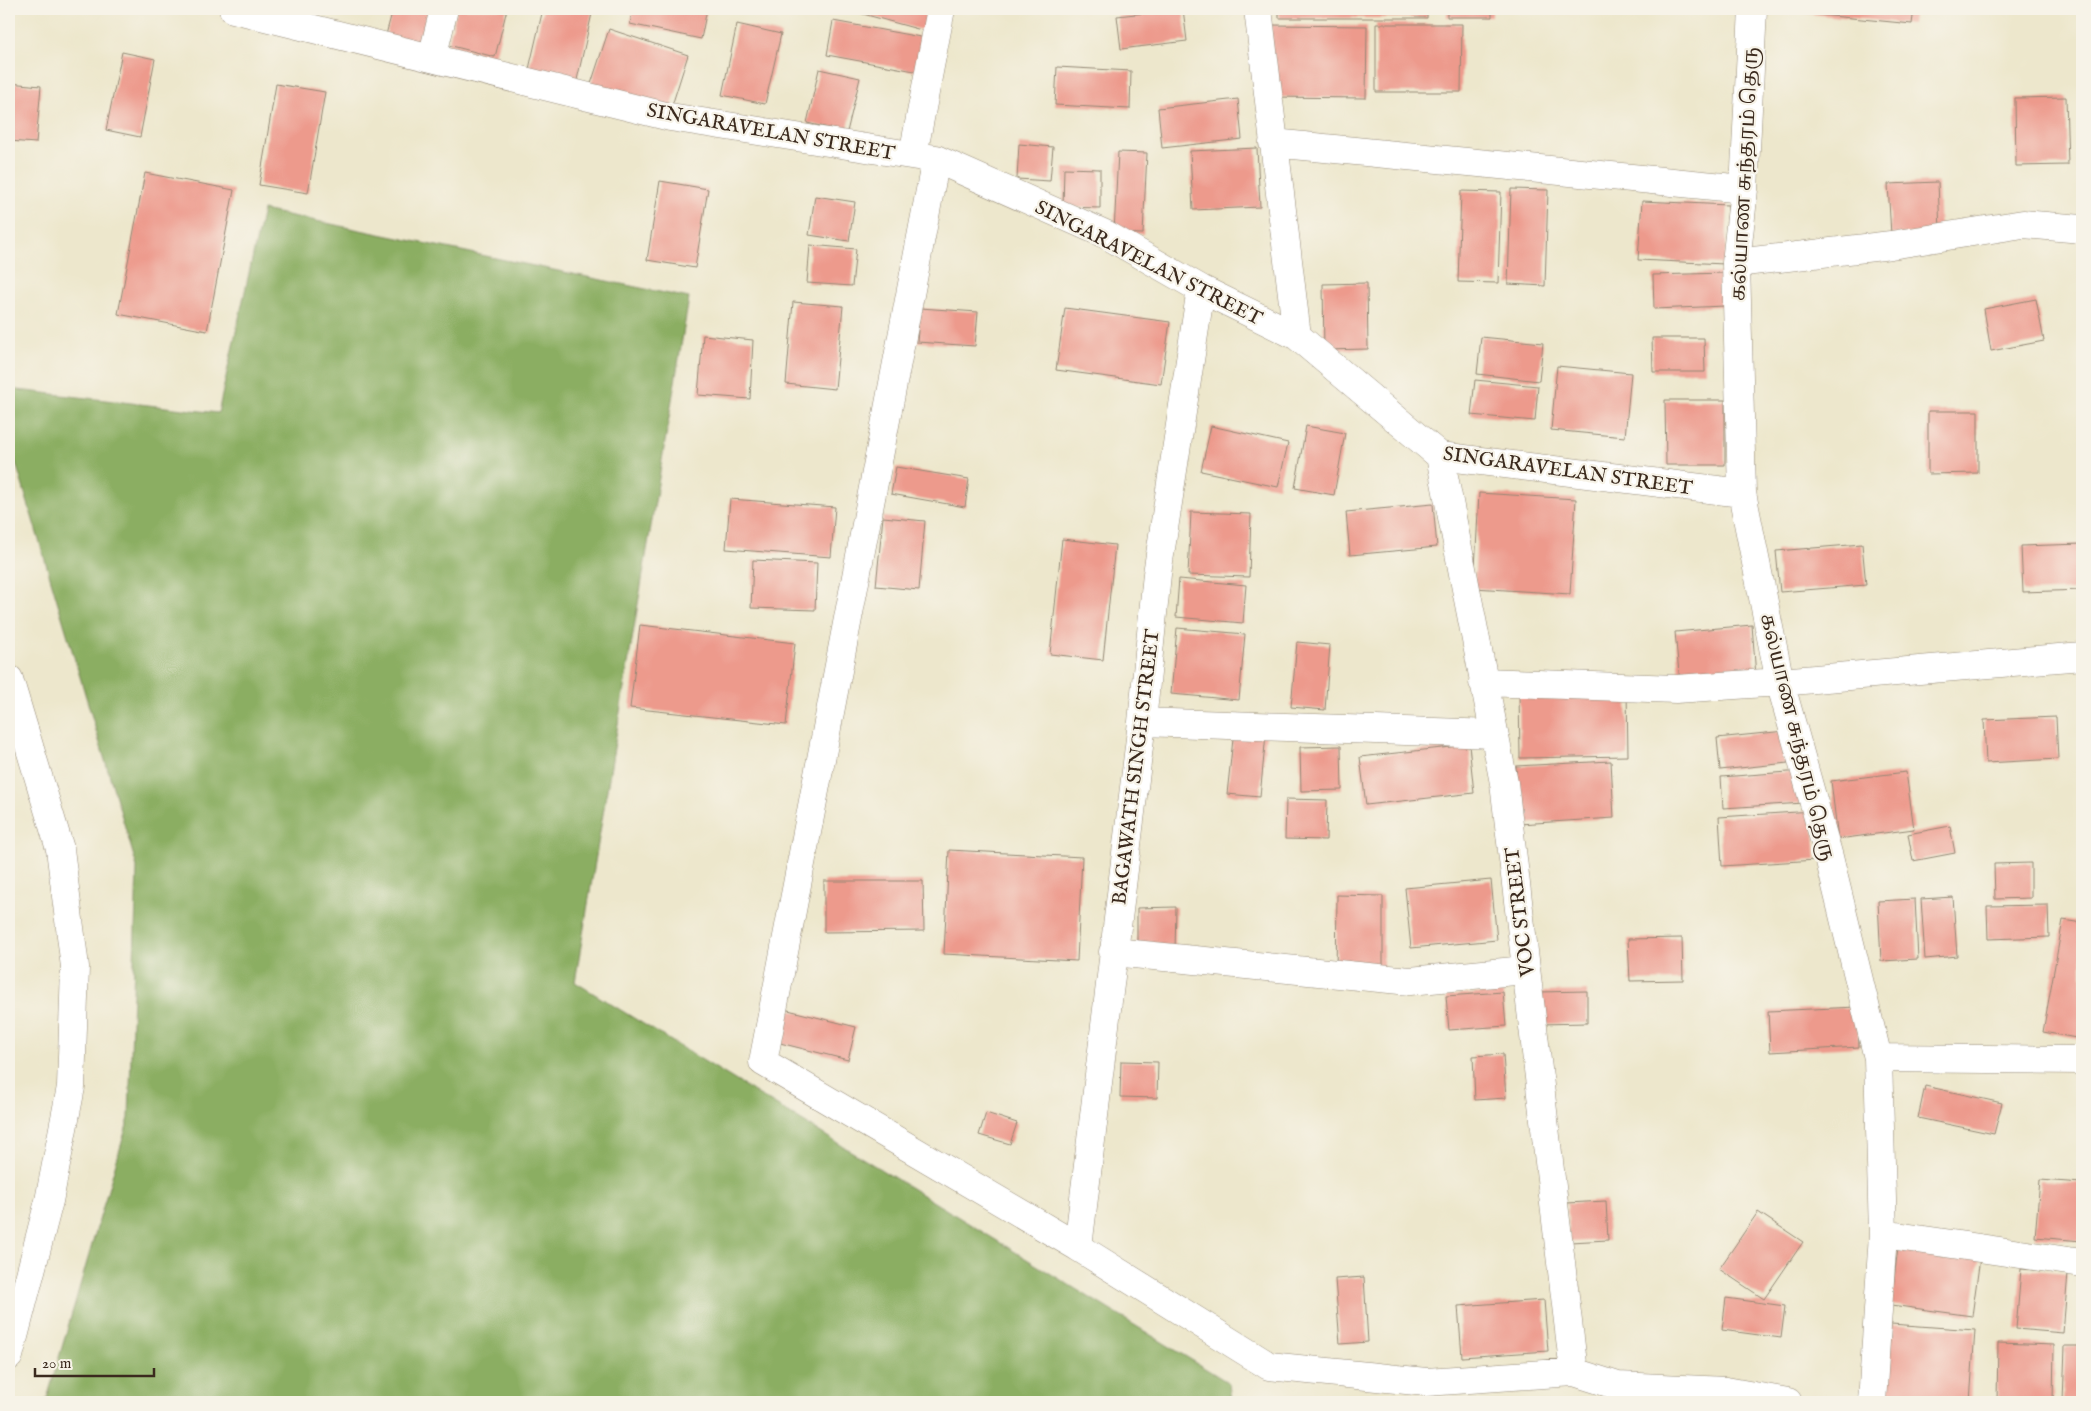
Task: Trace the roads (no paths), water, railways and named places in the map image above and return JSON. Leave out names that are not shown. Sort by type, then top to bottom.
[{"type":"street","name":"SINGARAVELAN STREET","points":[[233,9],[670,117],[925,157],[1105,234],[1201,289],[1297,336],[1440,456],[1742,493]]},
{"type":"street","points":[[432,58],[444,9]]},
{"type":"street","points":[[941,9],[925,157],[763,1062],[1078,1246],[1269,1366],[1427,1392],[1574,1372],[1619,1394],[1726,1391],[1788,1402]]},
{"type":"street","points":[[1258,9],[1297,336]]},
{"type":"street","name":"கல்யாண சுந்தரம் தெரு","points":[[1753,9],[1744,188],[1736,263],[1742,493],[1780,682],[1829,857],[1878,1058],[1883,1234],[1872,1402]]},
{"type":"street","points":[[1273,143],[1744,188]]},
{"type":"street","points":[[1736,263],[1891,245],[2023,224],[2082,229]]},
{"type":"street","name":"BAGAWATH SINGH STREET","points":[[1078,1246],[1142,722],[1158,574],[1201,289]]},
{"type":"street","name":"VOC STREET","points":[[1440,456],[1504,783],[1574,1372]]},
{"type":"street","points":[[1483,682],[1676,689],[2082,656]]},
{"type":"street","points":[[9,679],[60,849],[75,967],[71,1087],[49,1201],[9,1356]]},
{"type":"street","points":[[1142,722],[1494,734]]},
{"type":"street","points":[[1113,952],[1410,981],[1526,970]]},
{"type":"street","points":[[1878,1058],[2082,1060]]},
{"type":"street","points":[[1883,1234],[2082,1263]]}]
